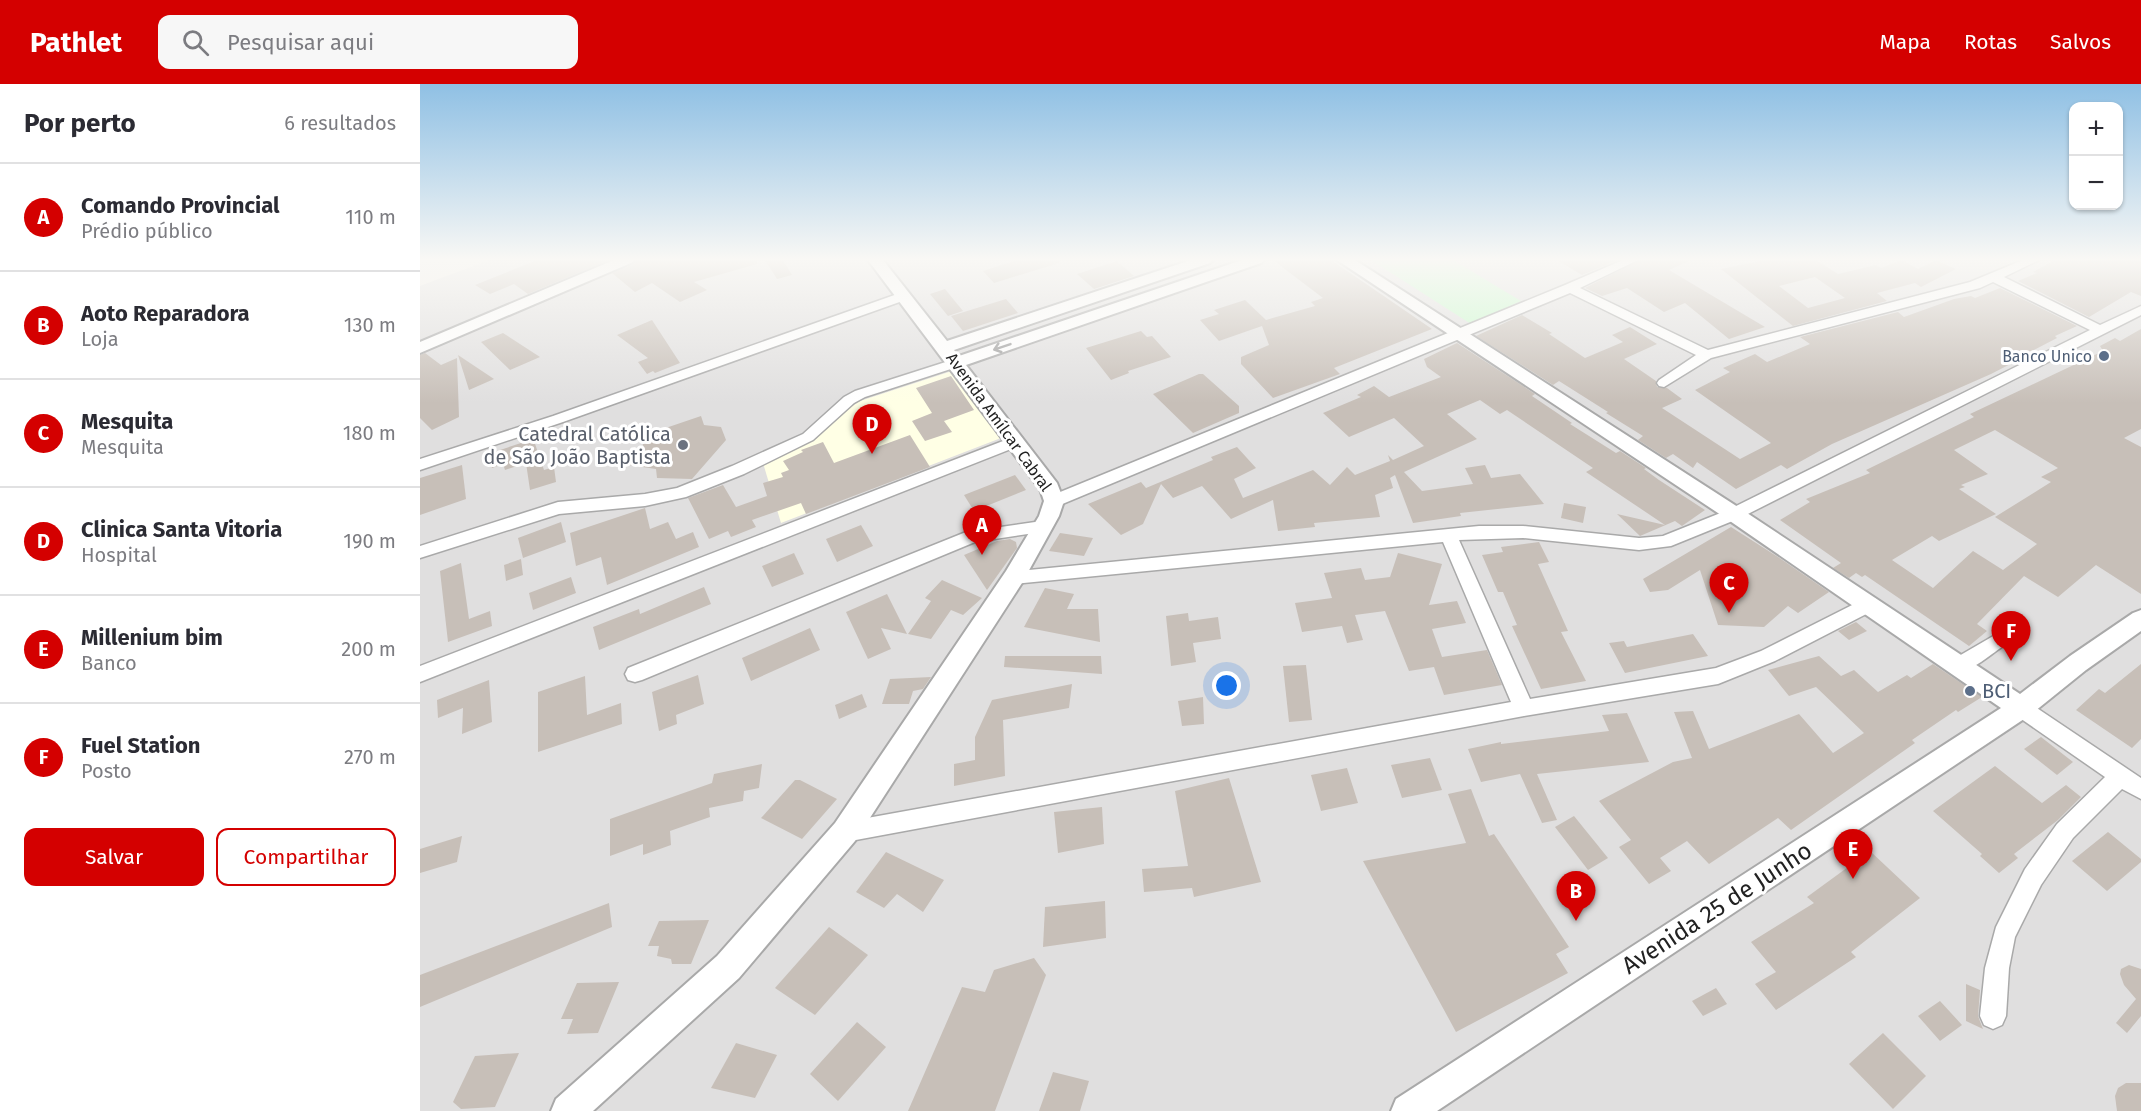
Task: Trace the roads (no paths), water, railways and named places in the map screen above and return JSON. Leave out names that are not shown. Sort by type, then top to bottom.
[{"type":"street","points":[[420,348],[514,308]]},
{"type":"street","points":[[420,465],[569,415],[870,308]]},
{"type":"street","name":"Avenida Amílcar Cabral","points":[[912,308],[1016,441],[1050,488],[1054,501]]},
{"type":"street","points":[[420,552],[558,507],[645,500],[680,493],[738,470],[808,437],[849,400],[860,394],[950,356],[1078,308]]},
{"type":"street","points":[[950,356],[1103,308]]},
{"type":"street","points":[[1421,308],[1870,604],[2141,790]]},
{"type":"street","points":[[568,1111],[728,967],[844,832],[1014,577],[1054,501],[1521,308]]},
{"type":"street","points":[[1610,308],[1706,355]]},
{"type":"street","points":[[1664,383],[1706,355],[1893,308]]},
{"type":"street","points":[[2055,308],[2100,330]]},
{"type":"street","points":[[1014,577],[1448,534],[1523,532],[1640,544],[1665,542],[1734,514],[2141,310]]},
{"type":"street","points":[[420,674],[1016,441]]},
{"type":"street","points":[[636,674],[972,536],[1042,527]]},
{"type":"street","points":[[1448,534],[1524,708]]},
{"type":"street","points":[[844,832],[1524,708],[1718,676],[1768,656],[1870,604]]},
{"type":"street","name":"Avenida 25 de Junho","points":[[1408,1111],[2021,708],[2078,663],[2141,619]]},
{"type":"street","points":[[1959,665],[1995,642]]},
{"type":"street","points":[[1993,1016],[1997,968],[2004,935],[2032,877],[2065,831],[2121,776]]},
{"type":"place","name":"Banco Unico","points":[[2104,356]]},
{"type":"place","name":"Catedral Católica de São João Baptista","points":[[683,445]]},
{"type":"place","name":"Clinica Santa Vitoria","points":[[872,454]]},
{"type":"place","name":"Comando Provincial","points":[[982,555]]},
{"type":"place","name":"Mesquita","points":[[1729,613]]},
{"type":"place","name":"Fuel Station","points":[[2011,661]]},
{"type":"place","name":"BCI","points":[[1970,691]]},
{"type":"place","name":"Millenium bim","points":[[1853,879]]},
{"type":"place","name":"Aoto Reparadora","points":[[1576,921]]}]
